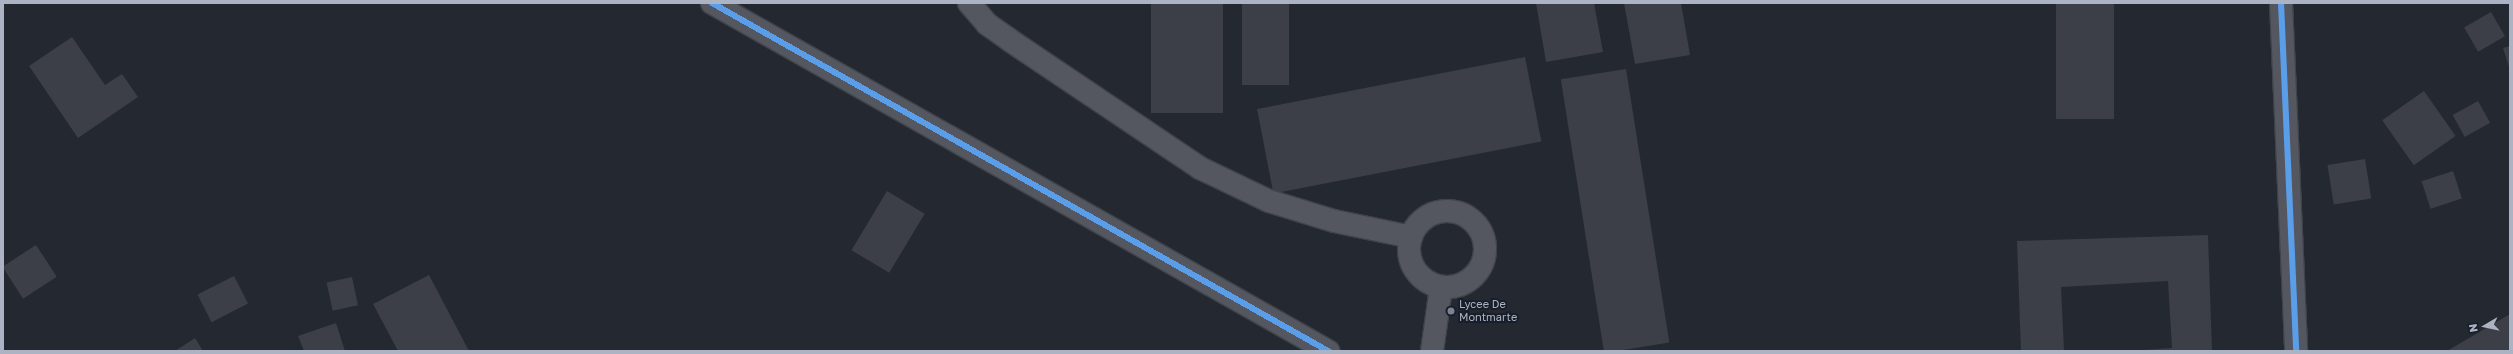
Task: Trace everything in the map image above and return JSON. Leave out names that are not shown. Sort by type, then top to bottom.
[{"type":"street","points":[[712,3],[1328,351]]},
{"type":"street","points":[[969,3],[987,24],[1200,168],[1269,202],[1334,221],[1411,237]]},
{"type":"street","points":[[2281,3],[2296,351]]},
{"type":"street","points":[[1440,211],[1454,211],[1478,225],[1484,236],[1484,263],[1466,284],[1441,288],[1418,275],[1409,250],[1411,237],[1417,225],[1440,211]]},
{"type":"street","points":[[1432,351],[1441,288]]},
{"type":"building","points":[[1151,3],[1223,3],[1223,113],[1151,113]]},
{"type":"building","points":[[1242,3],[1289,3],[1289,85],[1242,85]]},
{"type":"building","points":[[1536,3],[1594,3],[1603,52],[1546,62]]},
{"type":"building","points":[[1624,3],[1681,3],[1690,55],[1635,64]]},
{"type":"building","points":[[2056,3],[2114,3],[2114,119],[2056,119]]},
{"type":"building","points":[[2491,12],[2505,36],[2478,52],[2464,28]]},
{"type":"building","points":[[72,37],[105,85],[122,74],[138,97],[78,138],[29,66]]},
{"type":"building","points":[[2510,46],[2510,70],[2503,48]]},
{"type":"building","points":[[1525,57],[1541,141],[1273,194],[1257,109]]},
{"type":"building","points":[[1626,69],[1669,343],[1616,351],[1604,351],[1561,79]]},
{"type":"building","points":[[2424,91],[2456,136],[2414,165],[2382,120]]},
{"type":"building","points":[[2478,101],[2490,123],[2465,137],[2453,115]]},
{"type":"building","points":[[2365,159],[2371,199],[2334,204],[2327,165]]},
{"type":"building","points":[[2453,171],[2462,199],[2431,209],[2422,181]]},
{"type":"building","points":[[887,191],[925,214],[889,273],[851,250]]},
{"type":"building","points":[[2208,235],[2212,351],[2129,351],[2172,348],[2168,281],[2061,287],[2064,351],[2021,351],[2017,241]]},
{"type":"building","points":[[36,245],[57,277],[23,299],[3,266]]},
{"type":"building","points":[[429,275],[469,351],[398,351],[373,304]]},
{"type":"building","points":[[234,276],[248,304],[212,322],[197,295]]},
{"type":"building","points":[[352,277],[358,305],[333,311],[327,282]]},
{"type":"building","points":[[2510,314],[2510,351],[2447,351]]},
{"type":"building","points":[[336,323],[345,351],[304,351],[298,336]]},
{"type":"building","points":[[195,338],[203,351],[175,351]]},
{"type":"cycle path","points":[[712,3],[1328,351]]},
{"type":"cycle path","points":[[2281,3],[2296,351]]},
{"type":"place","name":"Lycee De Montmarte","points":[[1451,311]]}]
